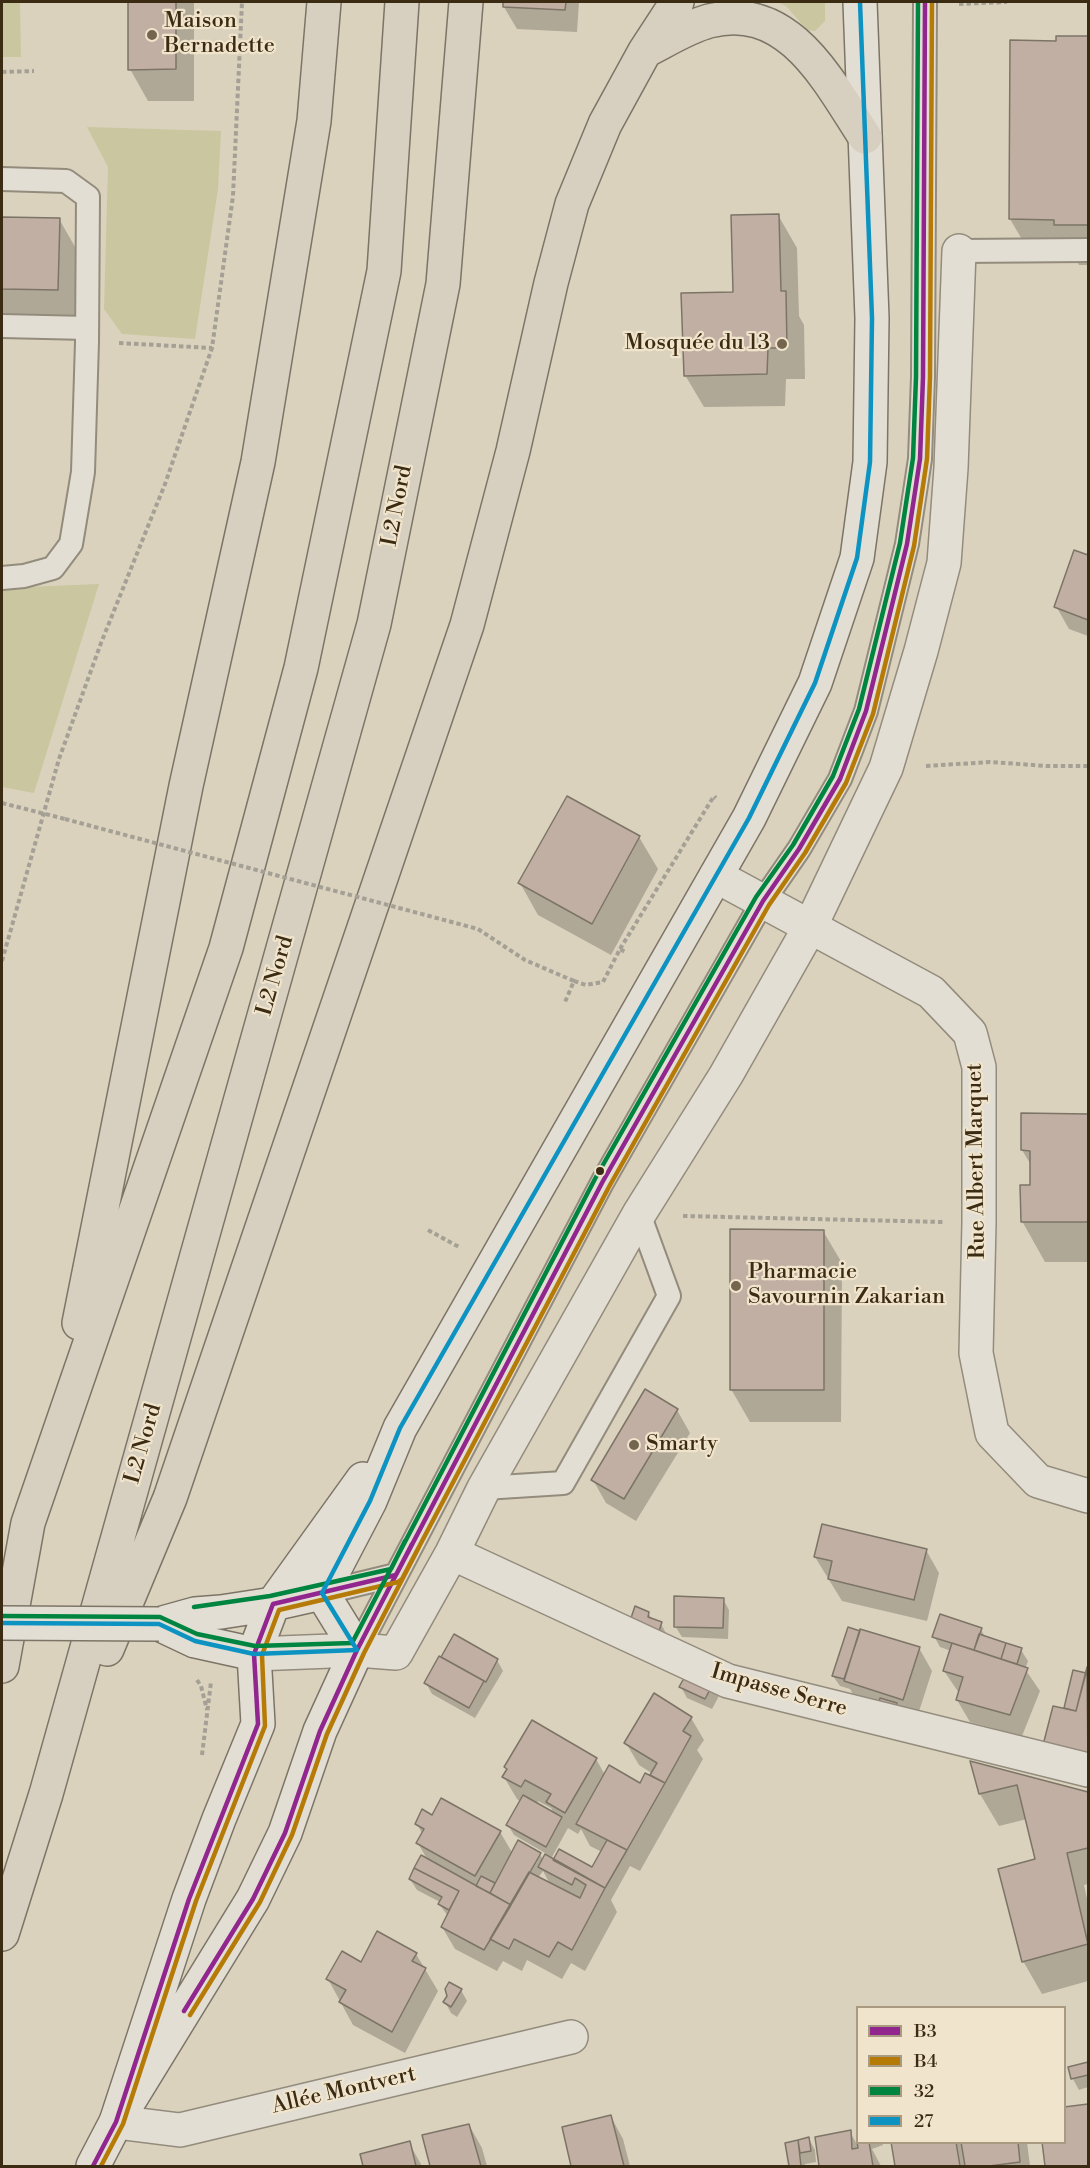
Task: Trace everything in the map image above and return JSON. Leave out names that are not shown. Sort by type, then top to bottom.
[{"type":"highway","points":[[2,1666],[28,1523],[72,1356],[186,786],[258,462],[314,121],[324,2]]},
{"type":"highway","points":[[28,1523],[226,948],[301,668],[384,271],[402,2]]},
{"type":"highway","name":"L2 Nord","points":[[2,1934],[46,1794],[374,624],[443,284],[466,2]]},
{"type":"highway","points":[[46,1794],[174,1487],[467,625],[513,451],[551,283],[572,204],[605,124],[645,51],[677,2]]},
{"type":"highway","points":[[645,51],[693,26],[710,20],[737,16],[761,21],[787,33],[810,56],[865,137]]},
{"type":"street","points":[[116,2122],[189,1899],[258,1724],[254,1654],[273,1604],[400,1428],[717,876],[749,818],[815,683],[856,558],[870,462],[872,318],[860,2]]},
{"type":"street","points":[[159,1624],[195,1641],[254,1654],[357,1650],[396,1653],[452,1552],[484,1488],[639,1214],[726,1076],[810,927],[886,768],[921,651],[944,563],[951,468],[958,251]]},
{"type":"street","name":"Rue Albert Marquet","points":[[717,876],[931,992],[970,1033],[979,1067],[976,1353],[992,1433],[1038,1481],[1089,1496]]},
{"type":"street","points":[[2,1623],[159,1624],[195,1614],[273,1604],[322,1593],[370,1501],[400,1428]]},
{"type":"street","name":"Impasse Serre","points":[[452,1552],[728,1681],[1089,1770]]},
{"type":"street","points":[[322,1593],[357,1650]]},
{"type":"street","points":[[93,2166],[116,2122],[253,1899],[285,1833],[320,1731],[357,1650]]},
{"type":"street","name":"Allée Montvert","points":[[116,2122],[180,2130],[571,2037]]},
{"type":"lane","points":[[357,1650],[603,1180],[763,901],[799,849],[840,779],[866,711],[907,544],[921,447],[925,2]]},
{"type":"lane","points":[[2,179],[66,181],[88,197],[83,472],[71,544],[53,568],[24,576],[2,578]]},
{"type":"lane","points":[[958,251],[1089,250]]},
{"type":"lane","points":[[2,326],[87,335]]},
{"type":"lane","points":[[484,1488],[563,1484],[658,1317],[669,1296],[639,1214]]},
{"type":"lane","points":[[322,1593],[396,1575]]},
{"type":"path","points":[[2,960],[63,748],[101,643],[165,484],[212,348],[233,196],[242,2]]},
{"type":"path","points":[[959,4],[1007,2]]},
{"type":"path","points":[[2,72],[34,71]]},
{"type":"path","points":[[87,335],[212,348]]},
{"type":"path","points":[[886,768],[990,762],[1089,766]]},
{"type":"path","points":[[2,803],[478,929],[525,960],[574,981],[565,1002]]},
{"type":"path","points":[[639,1214],[979,1223]]},
{"type":"shaded area","points":[[2,2],[20,2],[21,57],[2,57]]},
{"type":"shaded area","points":[[777,2],[825,2],[825,21],[815,31],[807,30],[786,6]]},
{"type":"shaded area","points":[[87,127],[221,131],[218,189],[195,339],[122,334],[104,309],[108,167]]},
{"type":"shaded area","points":[[99,584],[34,793],[2,787],[2,588]]},
{"type":"building","name":"Maison Bernadette","points":[[128,2],[176,2],[176,69],[128,70]]},
{"type":"building","points":[[503,2],[566,2],[565,10],[503,7]]},
{"type":"building","points":[[1056,36],[1088,36],[1088,225],[1054,225],[1054,220],[1009,219],[1010,40],[1056,41]]},
{"type":"building","points":[[779,214],[781,291],[786,291],[787,348],[768,348],[767,374],[684,376],[681,293],[733,292],[731,215]]},
{"type":"building","points":[[2,217],[60,218],[58,290],[2,289]]},
{"type":"building","points":[[1074,550],[1088,555],[1088,620],[1054,607]]},
{"type":"building","points":[[567,796],[640,836],[592,924],[518,883]]},
{"type":"building","points":[[1021,1113],[1088,1114],[1088,1222],[1021,1222],[1020,1185],[1030,1185],[1030,1151],[1021,1150]]},
{"type":"building","points":[[730,1229],[824,1230],[824,1390],[730,1390]]},
{"type":"building","name":"Smarty","points":[[645,1389],[678,1409],[624,1499],[591,1480]]},
{"type":"building","points":[[822,1524],[927,1549],[914,1600],[828,1579],[832,1561],[814,1557]]},
{"type":"building","points":[[674,1596],[724,1598],[723,1628],[674,1627]]},
{"type":"building","points":[[635,1606],[649,1612],[648,1617],[662,1622],[657,1637],[629,1624]]},
{"type":"building","points":[[940,1614],[982,1628],[974,1650],[932,1637]]},
{"type":"building","points":[[848,1627],[860,1631],[844,1679],[832,1676]]},
{"type":"building","points":[[860,1629],[920,1647],[903,1700],[844,1681]]},
{"type":"building","points":[[454,1634],[498,1659],[486,1682],[441,1657]]},
{"type":"building","points":[[979,1634],[1006,1643],[1001,1659],[974,1650]]},
{"type":"building","points":[[952,1643],[1028,1668],[1010,1715],[956,1700],[963,1677],[943,1671]]},
{"type":"building","points":[[1006,1643],[1022,1648],[1017,1664],[1001,1659]]},
{"type":"building","points":[[439,1656],[484,1681],[469,1708],[424,1683]]},
{"type":"building","points":[[1087,1667],[1088,1764],[1041,1753],[1053,1706],[1076,1711]]},
{"type":"building","points":[[1073,1670],[1086,1673],[1076,1711],[1064,1708]]},
{"type":"building","points":[[688,1671],[714,1682],[705,1699],[679,1687]]},
{"type":"building","points":[[654,1693],[692,1717],[683,1731],[691,1736],[665,1783],[650,1775],[657,1763],[624,1743]]},
{"type":"building","points":[[880,1698],[897,1703],[892,1719],[876,1714]]},
{"type":"building","points":[[532,1720],[597,1758],[565,1813],[546,1802],[551,1794],[525,1780],[521,1787],[502,1777],[507,1769],[504,1767]]},
{"type":"building","points":[[970,1761],[1088,1792],[1088,1848],[1067,1853],[1088,1944],[1022,1962],[998,1869],[1035,1859],[1017,1785],[979,1794]]},
{"type":"building","points":[[609,1765],[640,1783],[645,1773],[665,1783],[627,1850],[576,1824]]},
{"type":"building","points":[[523,1795],[562,1817],[546,1847],[506,1825]]},
{"type":"building","points":[[441,1798],[501,1831],[475,1876],[416,1843],[424,1829],[415,1824],[422,1809],[432,1815]]},
{"type":"building","points":[[518,1840],[541,1853],[511,1905],[490,1893]]},
{"type":"building","points":[[607,1840],[627,1850],[605,1888],[553,1860],[559,1849],[592,1867]]},
{"type":"building","points":[[545,1854],[605,1888],[572,1950],[558,1942],[549,1957],[514,1939],[509,1949],[490,1939],[529,1872],[580,1898],[586,1885],[575,1878],[572,1885],[538,1867]]},
{"type":"building","points":[[421,1855],[511,1905],[484,1950],[441,1927],[459,1891],[414,1868]]},
{"type":"building","points":[[414,1868],[459,1891],[449,1910],[438,1904],[442,1897],[409,1879]]},
{"type":"building","points":[[481,1876],[495,1883],[490,1893],[476,1886]]},
{"type":"building","points":[[377,1931],[417,1953],[412,1961],[426,1968],[392,2032],[339,2002],[346,1990],[326,1979],[342,1951],[361,1962]]},
{"type":"building","points":[[449,1982],[462,1989],[451,2007],[443,2002],[447,1996],[445,1989]]},
{"type":"building","points":[[1088,2062],[1088,2075],[1071,2079],[1068,2067]]},
{"type":"building","points":[[1088,2104],[1088,2166],[1045,2166],[1042,2144],[1066,2144],[1066,2107]]},
{"type":"building","points":[[611,2115],[624,2166],[571,2166],[562,2127]]},
{"type":"building","points":[[469,2124],[481,2166],[430,2166],[422,2135]]},
{"type":"building","points":[[851,2130],[852,2149],[858,2148],[857,2144],[869,2144],[873,2166],[819,2166],[815,2137]]},
{"type":"building","points":[[809,2137],[811,2151],[800,2153],[798,2140]]},
{"type":"building","points":[[798,2140],[801,2166],[789,2166],[785,2143]]},
{"type":"building","points":[[410,2141],[416,2166],[363,2166],[360,2154]]},
{"type":"building","points":[[891,2144],[956,2144],[960,2166],[895,2166]]},
{"type":"building","points":[[961,2144],[1018,2144],[1020,2162],[965,2166]]},
{"type":"transit line","name":"27","points":[[2,1623],[159,1624],[195,1641],[254,1654],[357,1650],[322,1593],[370,1501],[400,1428],[749,818],[815,683],[857,558],[870,462],[872,318],[860,2]]},
{"type":"transit line","name":"32","points":[[2,1616],[160,1617],[197,1634],[255,1646],[352,1643],[596,1177],[756,897],[793,845],[833,776],[859,709],[900,543],[913,458],[916,377],[918,2]]},
{"type":"transit line","name":"B3","points":[[93,2166],[116,2122],[189,1899],[258,1724],[254,1654],[273,1604],[396,1575],[603,1181],[763,901],[799,849],[840,779],[866,711],[907,544],[920,459],[923,377],[925,2]]},
{"type":"transit line","name":"B4","points":[[101,2166],[123,2124],[196,1901],[265,1726],[262,1655],[279,1610],[398,1582],[402,1579],[610,1185],[769,905],[805,853],[846,783],[873,714],[914,546],[927,459],[930,377],[932,2]]},
{"type":"transit line","name":"32","points":[[194,1607],[270,1596],[391,1569],[405,1541]]},
{"type":"transit line","name":"B3","points":[[184,2011],[253,1899],[285,1833],[320,1731],[357,1650],[412,1544]]},
{"type":"transit line","name":"B4","points":[[190,2015],[260,1902],[292,1835],[327,1734],[364,1653],[419,1547]]},
{"type":"place","name":"Maison Bernadette","points":[[152,35]]},
{"type":"place","name":"Mosquée du 13","points":[[782,344]]},
{"type":"place","name":"Pharmacie Savournin Zakarian","points":[[736,1286]]},
{"type":"place","name":"Smarty","points":[[634,1445]]}]
